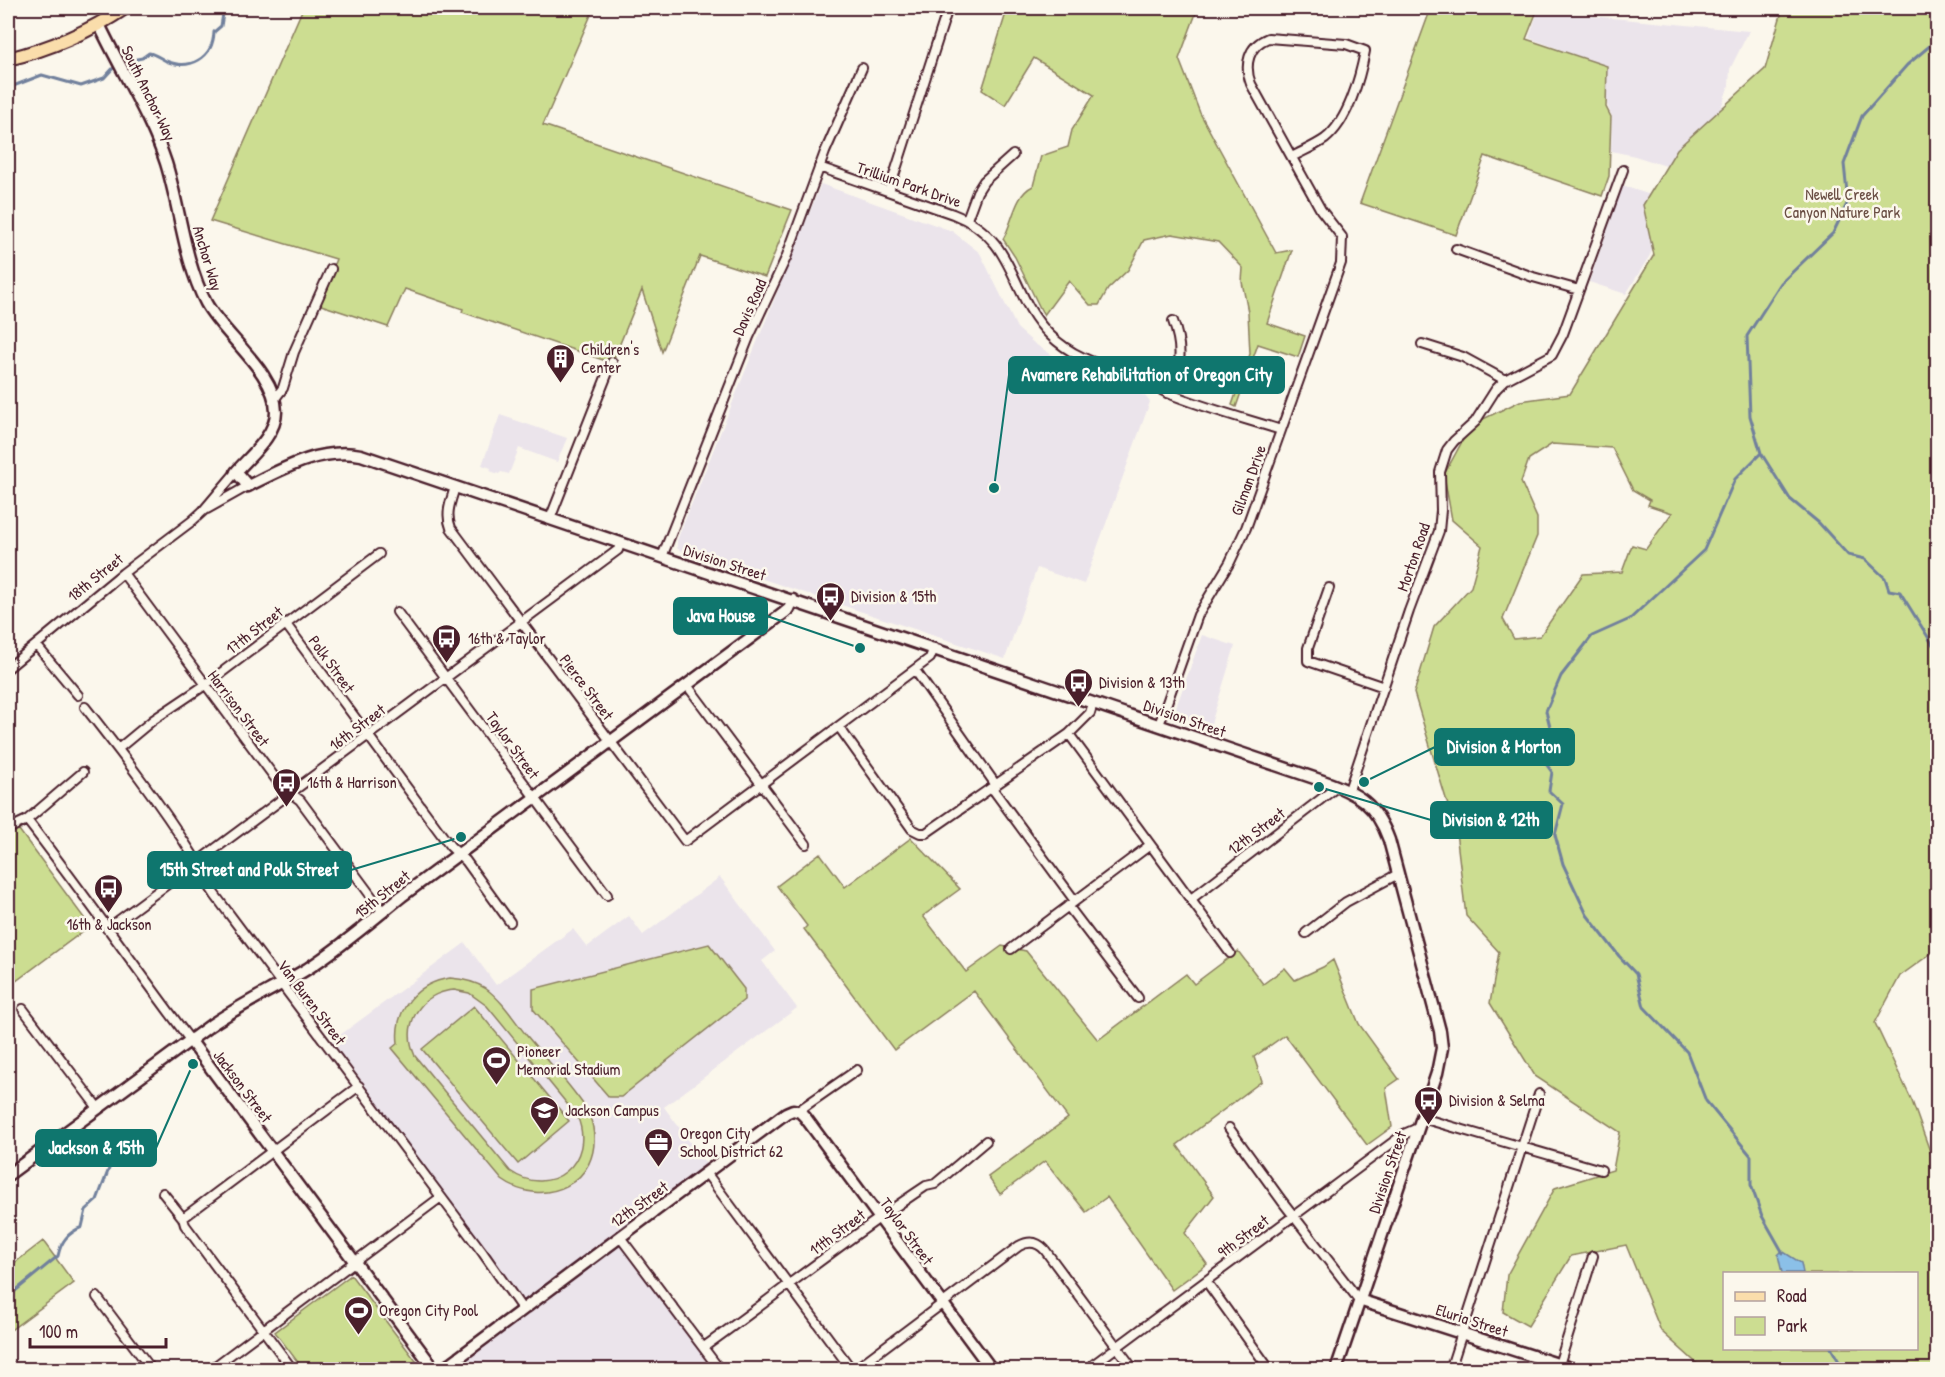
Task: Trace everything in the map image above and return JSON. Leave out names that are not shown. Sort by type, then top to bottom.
[{"type":"main road","points":[[8,59],[52,45],[99,24],[125,8]]},
{"type":"street","points":[[889,191],[948,8]]},
{"type":"street","name":"South Anchor Way","points":[[99,24],[155,135],[170,176]]},
{"type":"street","points":[[1278,38],[1353,45],[1365,51],[1362,68],[1339,123],[1323,140],[1292,157],[1248,74],[1248,57],[1253,48],[1260,41],[1278,38]]},
{"type":"street","name":"Davis Road","points":[[662,557],[749,337],[786,258],[819,167],[862,68]]},
{"type":"street","points":[[967,219],[977,192],[984,181],[1013,155]]},
{"type":"street","name":"Gilman Drive","points":[[1159,725],[1198,615],[1239,544],[1341,263],[1342,237],[1321,210],[1292,157]]},
{"type":"street","name":"Trillium Park Drive","points":[[819,167],[967,219],[991,237],[1001,250],[1023,296],[1042,327],[1066,348],[1091,362],[1146,381],[1167,393],[1281,430]]},
{"type":"street","name":"Morton Road","points":[[1344,788],[1384,687],[1439,531],[1440,472],[1443,460],[1454,441],[1475,422],[1504,380],[1552,355],[1563,334],[1623,170]]},
{"type":"street","name":"Anchor Way","points":[[170,176],[202,296],[217,320],[264,378],[273,400]]},
{"type":"street","points":[[1456,249],[1533,277],[1579,290]]},
{"type":"street","points":[[273,400],[283,388],[294,352],[331,269]]},
{"type":"street","points":[[1167,393],[1178,371],[1180,360],[1179,340],[1173,321]]},
{"type":"street","points":[[1422,344],[1463,357],[1504,380]]},
{"type":"street","points":[[550,519],[612,362]]},
{"type":"street","name":"18th Street","points":[[203,511],[272,428],[276,413],[273,400]]},
{"type":"street","name":"Division Street","points":[[321,454],[337,452],[361,455],[1344,788],[1367,802],[1380,818],[1389,840],[1436,1015],[1442,1048],[1437,1073],[1336,1370]]},
{"type":"street","name":"18th Street","points":[[8,668],[123,573],[203,511],[248,486],[321,454]]},
{"type":"street","points":[[236,472],[248,486]]},
{"type":"street","name":"Pierce Street","points":[[455,487],[448,509],[451,528],[685,841],[760,784]]},
{"type":"street","name":"16th Street","points":[[107,929],[618,550],[620,544]]},
{"type":"street","name":"17th Street","points":[[118,749],[153,720],[205,685],[379,554]]},
{"type":"street","name":"Harrison Street","points":[[123,573],[281,786],[300,801],[383,912]]},
{"type":"street","points":[[1329,588],[1308,648],[1308,661],[1384,687]]},
{"type":"street","name":"15th Street","points":[[8,1175],[190,1040],[323,957],[533,798],[784,613],[789,609],[793,600]]},
{"type":"street","name":"Taylor Street","points":[[397,612],[606,895]]},
{"type":"street","name":"Polk Street","points":[[285,623],[450,846],[466,861],[510,922]]},
{"type":"street","points":[[37,646],[78,695]]},
{"type":"street","points":[[760,784],[930,658],[934,648]]},
{"type":"street","points":[[915,669],[1138,998]]},
{"type":"street","points":[[687,685],[806,843]]},
{"type":"street","points":[[839,727],[912,829],[926,833],[1069,734],[1090,714],[1093,703]]},
{"type":"street","name":"Van Buren Street","points":[[85,707],[118,749],[197,862],[201,874],[215,895],[359,1086],[523,1310]]},
{"type":"street","points":[[1069,734],[1230,953]]},
{"type":"street","points":[[8,829],[27,820],[83,772]]},
{"type":"street","name":"12th Street","points":[[1191,898],[1344,788]]},
{"type":"street","name":"Jackson Street","points":[[27,820],[76,883],[107,929],[435,1370]]},
{"type":"street","points":[[1011,949],[1150,845]]},
{"type":"street","points":[[1306,933],[1346,902],[1398,874]]},
{"type":"street","points":[[23,1009],[98,1108]]},
{"type":"street","name":"12th Street","points":[[442,1370],[788,1112],[798,1111],[857,1070]]},
{"type":"street","points":[[183,1218],[359,1086]]},
{"type":"street","points":[[1450,1370],[1539,1094]]},
{"type":"street","name":"Taylor Street","points":[[798,1111],[805,1117],[992,1370]]},
{"type":"street","points":[[1420,1123],[1522,1146],[1600,1170]]},
{"type":"street","name":"9th Street","points":[[1086,1370],[1420,1123]]},
{"type":"street","points":[[1229,1128],[1359,1300]]},
{"type":"street","name":"11th Street","points":[[704,1347],[790,1285],[878,1217],[926,1186],[935,1184],[986,1141]]},
{"type":"street","points":[[707,1174],[853,1370],[1019,1246],[1028,1242],[1037,1244],[1045,1250],[1134,1370]]},
{"type":"street","points":[[163,1193],[292,1370]]},
{"type":"street","points":[[210,1370],[441,1197]]},
{"type":"street","points":[[620,1237],[720,1370]]},
{"type":"street","points":[[1558,1367],[1593,1256]]},
{"type":"street","points":[[1206,1281],[1270,1370]]},
{"type":"street","points":[[97,1296],[152,1370]]},
{"type":"street","name":"Eluria Street","points":[[1359,1300],[1461,1332],[1558,1367],[1576,1370]]},
{"type":"street","points":[[8,1365],[11,1370]]},
{"type":"shaded area","points":[[1538,11],[1749,31],[1730,69],[1729,85],[1697,176],[1635,156],[1611,151],[1612,117],[1605,99],[1603,65],[1529,38]]},
{"type":"shaded area","points":[[821,184],[952,231],[980,253],[1017,328],[1035,344],[1063,362],[1145,396],[1150,402],[1084,584],[1037,568],[1005,659],[684,553],[677,548],[677,540]]},
{"type":"shaded area","points":[[1623,186],[1669,201],[1650,255],[1626,294],[1589,282]]},
{"type":"shaded area","points":[[500,415],[567,438],[557,462],[519,448],[509,474],[490,471],[491,468],[482,465]]},
{"type":"shaded area","points":[[1202,635],[1235,646],[1210,727],[1177,715],[1175,710]]},
{"type":"shaded area","name":"Jackson Campus","points":[[720,877],[775,951],[762,961],[797,1008],[664,1107],[707,1165],[614,1234],[713,1369],[454,1369],[532,1312],[332,1041],[465,943],[496,985],[573,929],[587,947],[629,916],[643,935]]},
{"type":"green space","points":[[303,8],[594,8],[543,125],[792,210],[765,277],[700,256],[662,352],[642,290],[612,363],[462,312],[463,309],[405,289],[388,327],[318,304],[336,259],[210,221]]},
{"type":"green space","points":[[999,8],[1198,8],[1179,59],[1200,113],[1276,253],[1292,250],[1267,323],[1305,336],[1298,357],[1258,344],[1236,407],[1232,405],[1250,354],[1248,312],[1242,282],[1243,268],[1218,242],[1172,234],[1144,240],[1128,270],[1108,289],[1099,305],[1090,305],[1069,281],[1044,315],[1041,310],[1015,257],[1003,239],[1018,203],[1027,190],[1033,186],[1041,156],[1068,147],[1072,130],[1094,95],[1034,58],[1005,105],[982,90],[1007,10]]},
{"type":"green space","points":[[1431,8],[1504,8],[1537,11],[1526,39],[1607,66],[1606,107],[1611,117],[1609,176],[1602,196],[1485,156],[1456,235],[1360,203]]},
{"type":"green space","name":"Newell Creek Canyon Nature Park","points":[[1783,8],[1937,8],[1937,949],[1900,976],[1875,1023],[1912,1101],[1937,1171],[1937,1369],[1703,1369],[1661,1331],[1626,1245],[1571,1256],[1528,1326],[1503,1312],[1507,1275],[1555,1188],[1613,1170],[1620,1132],[1535,1076],[1490,1003],[1499,952],[1466,916],[1456,832],[1414,693],[1434,627],[1471,587],[1482,546],[1452,520],[1444,475],[1471,425],[1520,401],[1570,394],[1654,255],[1643,205],[1677,149],[1765,69]],"holes":[[[1552,444],[1612,448],[1633,490],[1650,500],[1648,505],[1672,513],[1646,549],[1632,545],[1622,572],[1583,574],[1540,636],[1514,639],[1503,619],[1537,536],[1537,518],[1521,482],[1529,459]]]},
{"type":"green space","points":[[8,815],[90,926],[8,987]]},
{"type":"green space","points":[[911,838],[960,889],[923,916],[966,972],[1002,946],[1026,951],[1098,1040],[1186,974],[1194,984],[1238,951],[1263,984],[1285,968],[1295,980],[1333,960],[1359,1024],[1399,1079],[1386,1088],[1392,1127],[1367,1145],[1285,1035],[1254,1057],[1262,1081],[1177,1145],[1214,1196],[1185,1233],[1207,1264],[1172,1290],[1107,1197],[1086,1212],[1045,1161],[1000,1194],[988,1177],[1068,1118],[974,991],[894,1050],[804,929],[807,926],[777,886],[820,853],[845,887]]},
{"type":"green space","points":[[709,944],[744,989],[744,1000],[621,1097],[609,1097],[533,1009],[533,989]]},
{"type":"green space","points":[[450,978],[468,981],[481,986],[497,998],[585,1107],[593,1125],[594,1147],[589,1164],[579,1177],[567,1186],[551,1191],[535,1192],[518,1189],[502,1180],[392,1048],[398,1043],[400,1019],[410,1000],[427,985]],"holes":[[[454,990],[469,993],[487,1006],[577,1116],[582,1132],[581,1148],[575,1161],[566,1171],[554,1178],[541,1181],[525,1179],[510,1171],[415,1056],[410,1033],[416,1012],[432,997],[442,992]]]},
{"type":"green space","points":[[474,1006],[569,1121],[518,1164],[422,1049]]},
{"type":"green space","points":[[43,1241],[74,1283],[8,1332],[8,1268]]},
{"type":"green space","name":"Oregon City Pool","points":[[351,1275],[422,1369],[303,1369],[275,1332]]},
{"type":"water","points":[[1782,1251],[1801,1263],[1803,1272],[1782,1272],[1778,1255]]},
{"type":"waterway","points":[[122,62],[142,58],[149,53],[175,64],[199,60],[209,49],[214,32],[221,26],[224,8]]},
{"type":"waterway","points":[[1938,39],[1907,65],[1862,116],[1844,164],[1848,202],[1833,233],[1781,283],[1747,336],[1750,416],[1761,453],[1790,499],[1819,523],[1848,555],[1865,559],[1885,578],[1889,590],[1900,592],[1938,653]]},
{"type":"waterway","points":[[8,88],[42,75],[81,86],[104,78],[116,65]]},
{"type":"waterway","points":[[1761,453],[1735,479],[1704,550],[1630,619],[1592,636],[1561,676],[1546,711],[1553,739],[1544,761],[1552,772],[1549,791],[1563,804],[1555,835],[1563,864],[1587,915],[1636,974],[1644,1007],[1687,1052],[1706,1101],[1751,1156],[1751,1185],[1762,1216],[1783,1253]]},
{"type":"waterway","points":[[9,1296],[58,1256],[66,1238],[82,1227],[86,1210],[97,1200],[110,1166],[126,1142]]},
{"type":"waterway","points":[[1832,1350],[1844,1370]]},
{"type":"place","name":"Children's Center","points":[[560,384]]},
{"type":"place","name":"Avamere Rehabilitation of Oregon City","points":[[994,488]]},
{"type":"place","name":"Division & 15th","points":[[830,622]]},
{"type":"place","name":"Java House","points":[[860,648]]},
{"type":"place","name":"16th & Taylor","points":[[447,664]]},
{"type":"place","name":"Division & 13th","points":[[1078,708]]},
{"type":"place","name":"Division & Morton","points":[[1364,782]]},
{"type":"place","name":"Division & 12th","points":[[1319,787]]},
{"type":"place","name":"16th & Harrison","points":[[286,808]]},
{"type":"place","name":"15th Street and Polk Street","points":[[461,837]]},
{"type":"place","name":"16th & Jackson","points":[[109,914]]},
{"type":"place","name":"Jackson & 15th","points":[[193,1064]]},
{"type":"place","name":"Pioneer Memorial Stadium","points":[[496,1086]]},
{"type":"place","name":"Division & Selma","points":[[1428,1126]]},
{"type":"place","name":"Jackson Campus","points":[[544,1136]]},
{"type":"place","name":"Oregon City School District 62","points":[[659,1168]]},
{"type":"place","name":"Oregon City Pool","points":[[358,1336]]}]
